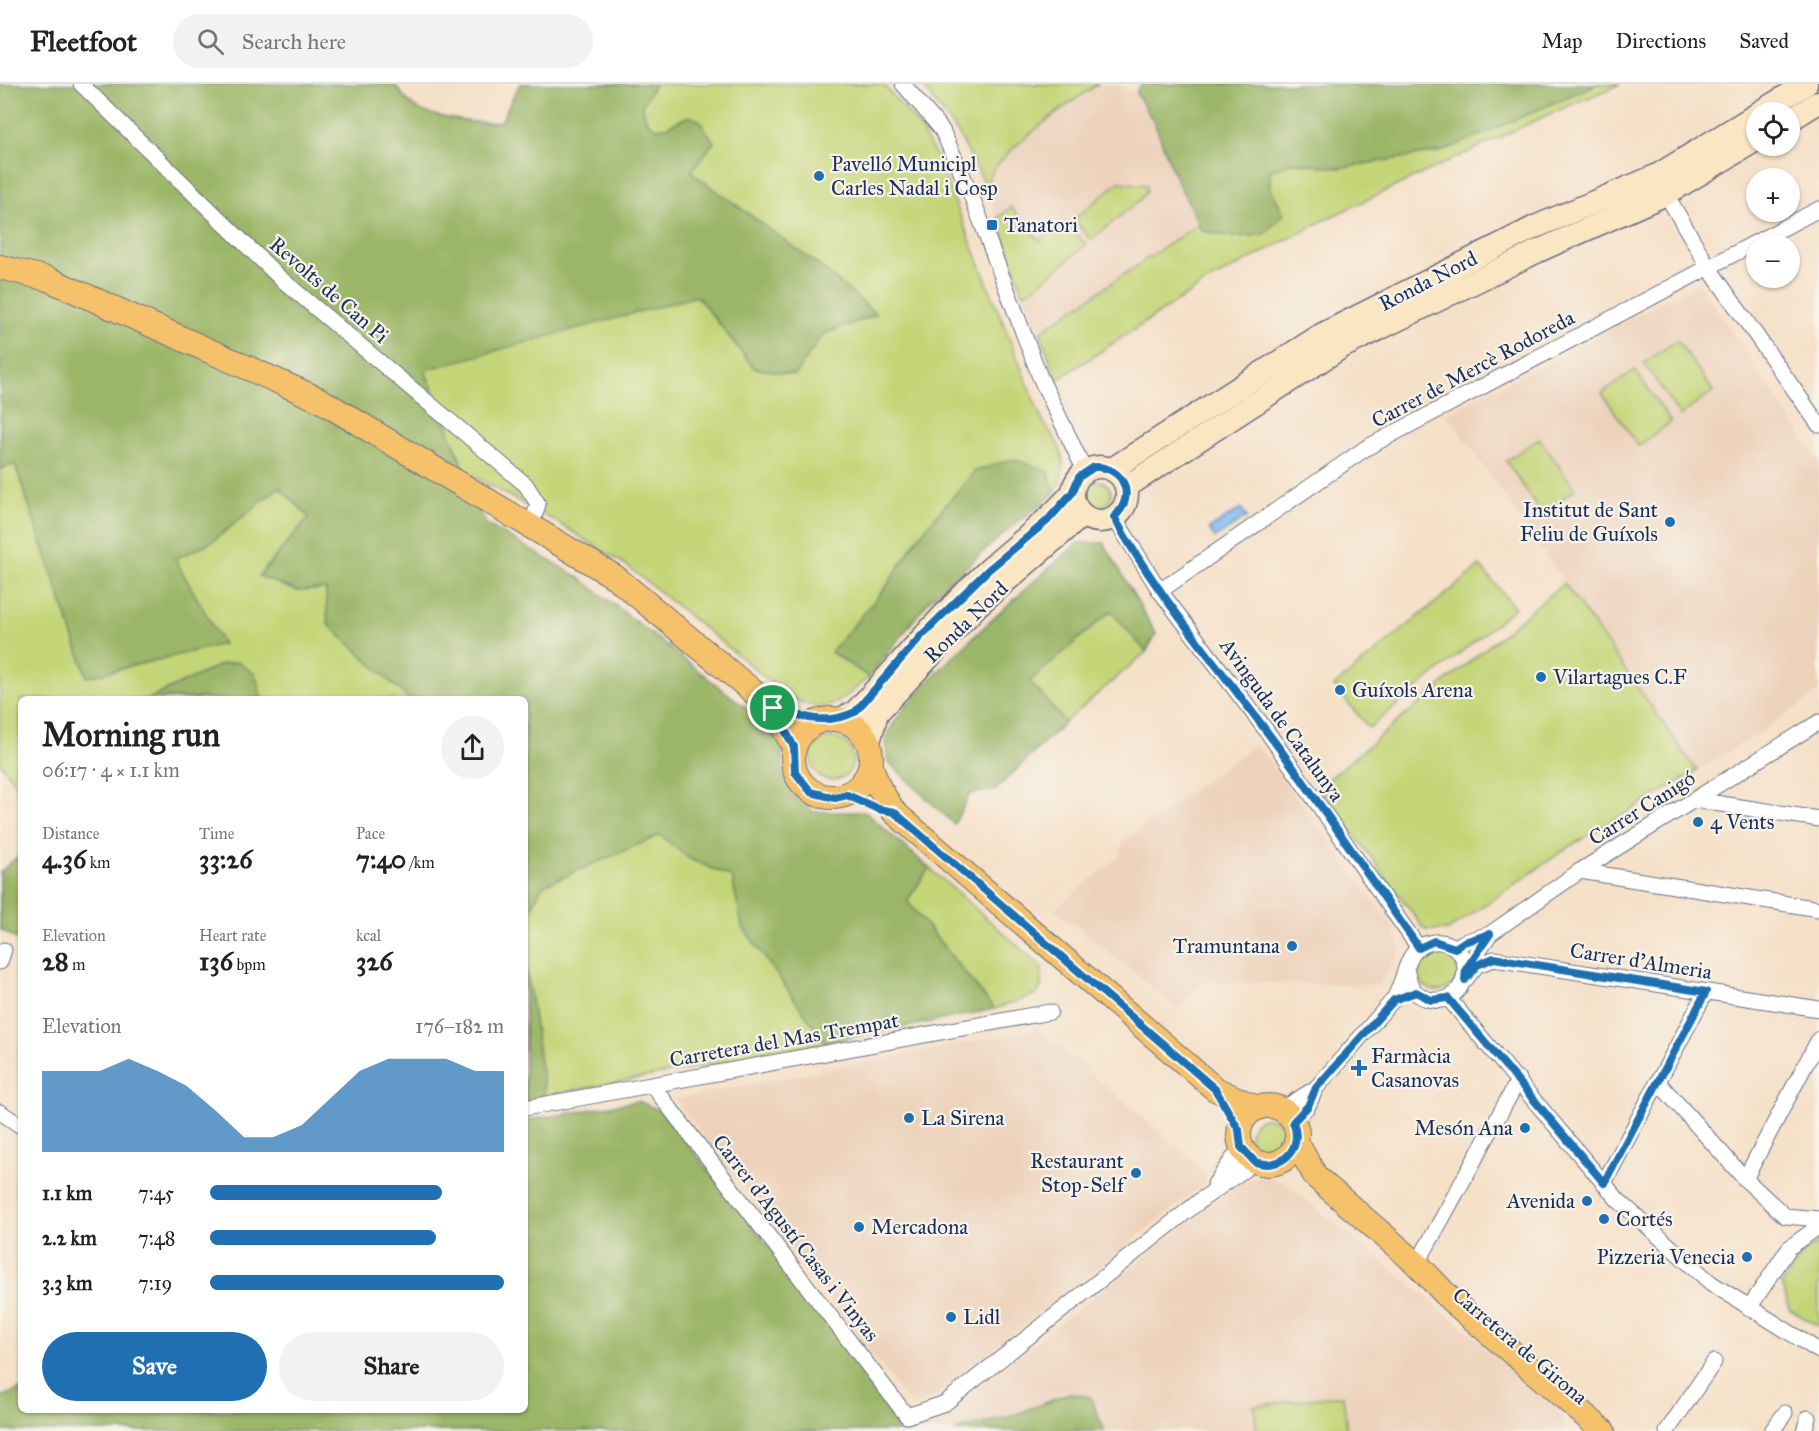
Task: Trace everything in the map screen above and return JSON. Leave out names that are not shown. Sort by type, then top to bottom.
[{"type":"main road","points":[[0,267],[48,279],[320,400],[615,577],[773,708],[794,747],[795,772],[811,792],[835,798],[847,795],[866,778],[871,767]]},
{"type":"main road","points":[[773,708],[828,720],[862,732],[868,742],[871,767],[879,788],[894,812],[1215,1089],[1257,1108]]},
{"type":"main road","points":[[794,747],[799,736],[828,720]]},
{"type":"main road","points":[[847,795],[878,809],[894,812]]},
{"type":"main road","points":[[1215,1089],[1245,1146],[1268,1165],[1281,1161],[1291,1153],[1290,1124],[1268,1106],[1257,1108],[1245,1117],[1245,1146]]},
{"type":"main road","name":"Carretera de Girona","points":[[1290,1124],[1316,1176]]},
{"type":"main road","name":"Carretera de Girona","points":[[1281,1161],[1316,1176],[1417,1264],[1451,1300],[1597,1429]]},
{"type":"main road","name":"Carretera de Girona","points":[[1417,1264],[1458,1291],[1622,1431]]},
{"type":"street","name":"Revolts de Can Pi","points":[[81,84],[280,278],[526,485],[538,504],[531,527]]},
{"type":"street","points":[[903,84],[942,130],[974,201],[1040,377],[1085,471],[1103,467],[1112,470],[1123,480],[1126,487],[1124,504],[1114,517],[1098,521],[1083,515],[1077,509],[1072,493]]},
{"type":"street","name":"Ronda Nord","points":[[1777,102],[1806,84]]},
{"type":"street","points":[[1800,114],[1819,102]]},
{"type":"street","name":"Ronda Nord","points":[[1112,470],[1321,335],[1535,227],[1658,176],[1746,121]]},
{"type":"street","name":"Ronda Nord","points":[[1126,487],[1342,347],[1538,251],[1666,194],[1746,146]]},
{"type":"street","points":[[1666,194],[1709,268],[1819,425]]},
{"type":"street","name":"Carrer de Mercè Rodoreda","points":[[1160,591],[1366,448],[1819,209]]},
{"type":"street","name":"Ronda Nord","points":[[828,720],[855,712],[921,636],[988,570],[1047,521],[1072,493],[1074,484],[1085,471]]},
{"type":"street","name":"Ronda Nord","points":[[868,742],[877,713],[978,605],[1083,515]]},
{"type":"street","name":"Avinguda de Catalunya","points":[[1114,517],[1160,591],[1266,730],[1419,948]]},
{"type":"street","name":"Carrer Canigó","points":[[1455,948],[1464,942],[1490,934],[1580,871],[1819,722]]},
{"type":"street","points":[[1695,800],[1819,819]]},
{"type":"street","points":[[1580,871],[1819,909]]},
{"type":"street","name":"Carrer Canigó","points":[[1448,998],[1457,993],[1490,934]]},
{"type":"street","points":[[1290,1124],[1308,1106],[1316,1088],[1394,1000],[1407,972],[1410,958],[1419,948],[1434,941],[1455,948],[1462,955],[1466,975]]},
{"type":"street","name":"Carrer d'Almeria","points":[[1466,975],[1477,965],[1494,958],[1819,1009]]},
{"type":"street","points":[[1407,972],[1416,992],[1431,1000],[1448,998],[1519,1079],[1618,1200],[1711,1283],[1819,1351]]},
{"type":"street","points":[[1394,1000],[1416,992]]},
{"type":"street","points":[[1604,1183],[1706,992]]},
{"type":"street","name":"Carretera del Mas Trempat","points":[[528,1107],[1050,1012]]},
{"type":"street","points":[[1745,1179],[1819,1039]]},
{"type":"street","points":[[1417,1264],[1519,1079]]},
{"type":"street","points":[[1658,1082],[1745,1179],[1785,1216],[1819,1219]]},
{"type":"street","name":"Carrer d'Agustí Casas i Vinyas","points":[[652,1085],[907,1416],[945,1403],[1201,1200],[1245,1146]]},
{"type":"street","points":[[0,1112],[18,1124]]},
{"type":"street","points":[[1749,1308],[1789,1248],[1819,1226]]},
{"type":"street","points":[[1667,1431],[1714,1362]]},
{"type":"street","points":[[1772,1431],[1785,1413]]},
{"type":"shaded area","points":[[1099,84],[1116,84],[1136,93],[1155,124],[1173,172],[1198,224],[1040,332],[1021,289],[987,188],[990,174],[1003,159],[1081,94]]},
{"type":"shaded area","name":"Institut de Sant Feliu de Guíxols","points":[[1699,283],[1819,462],[1819,691],[1767,728],[1697,771],[1447,414]]},
{"type":"shaded area","points":[[1256,744],[1393,926],[1401,951],[1378,985],[1204,982],[1179,1009],[1055,909],[1120,856],[1123,842]]},
{"type":"shaded area","points":[[1038,1029],[1208,1173],[1203,1185],[935,1396],[912,1406],[675,1099]]},
{"type":"shaded area","points":[[1268,1176],[1286,1184],[1553,1400],[1566,1431],[1105,1431],[1090,1397],[1070,1393],[1009,1417],[954,1431],[916,1431],[933,1422],[1245,1179]]},
{"type":"green space","points":[[0,84],[395,84],[413,106],[431,114],[469,121],[493,122],[501,121],[520,84],[655,84],[642,105],[646,120],[655,128],[666,127],[689,116],[699,120],[714,142],[691,172],[821,267],[876,314],[823,334],[795,375],[754,368],[697,296],[425,370],[486,524],[580,578],[782,736],[783,777],[813,812],[865,812],[929,868],[907,901],[994,1009],[826,1043],[742,926],[732,877],[690,859],[660,835],[542,886],[528,916],[528,696],[406,696],[328,624],[326,589],[297,591],[259,576],[309,517],[279,487],[213,541],[175,559],[223,644],[87,677],[15,464],[0,469]]},
{"type":"green space","points":[[655,84],[883,84],[919,126],[938,160],[1042,420],[1055,439],[1062,455],[1063,472],[1055,493],[1048,471],[919,536],[886,587],[831,652],[869,677],[848,695],[831,705],[812,706],[786,694],[626,565],[557,522],[465,472],[424,369],[697,296],[754,368],[795,375],[823,334],[876,315],[821,267],[691,172],[714,142],[689,116],[666,127],[655,128],[646,120],[642,105]]},
{"type":"green space","points":[[921,84],[1099,84],[1074,100],[1024,139],[991,174],[987,188],[959,135]]},
{"type":"green space","points":[[1141,84],[1597,84],[1443,151],[1339,168],[1293,162],[1270,171],[1270,187],[1284,214],[1263,235],[1233,237],[1202,231],[1173,172],[1155,124],[1136,93]]},
{"type":"green space","points":[[1597,84],[1621,84],[1547,115],[1328,218],[1205,283],[1057,380],[1040,332],[1198,224],[1202,231],[1284,214],[1270,187],[1269,171],[1293,162],[1339,168],[1443,151]]},
{"type":"green space","points":[[1119,182],[1147,185],[1147,190],[1142,198],[1091,240],[1074,219]]},
{"type":"green space","points":[[1011,207],[1040,241],[1060,224],[1063,229],[1068,224],[1086,245],[1031,290],[1023,293],[997,219]]},
{"type":"green space","points":[[1677,340],[1713,391],[1680,416],[1644,363]]},
{"type":"green space","points":[[1635,370],[1671,422],[1638,446],[1602,393]]},
{"type":"green space","points":[[1539,438],[1575,489],[1542,514],[1506,461]]},
{"type":"green space","points":[[1013,459],[1048,471],[1055,493],[1002,535],[931,598],[869,677],[831,652],[886,587],[919,536],[975,471]]},
{"type":"green space","points":[[15,464],[87,677],[222,643],[174,559],[213,541],[279,487],[309,517],[259,576],[297,591],[326,589],[328,624],[406,696],[18,696],[18,787],[0,763],[0,469]]},
{"type":"green space","points":[[1098,481],[1107,485],[1111,494],[1107,503],[1098,507],[1089,503],[1085,494],[1089,485]]},
{"type":"green space","points":[[1078,543],[1104,543],[1156,634],[1146,652],[1111,611],[1030,681],[1065,722],[995,790],[970,794],[954,824],[888,762],[886,739],[895,721],[941,669]]},
{"type":"green space","points":[[1104,543],[1156,634],[1146,652],[1065,722],[995,790],[1008,722],[1029,681],[1080,637]]},
{"type":"green space","points":[[1480,566],[1515,608],[1369,728],[1334,686]]},
{"type":"green space","name":"Vilartagues C.F","points":[[1564,583],[1697,771],[1569,847],[1448,930],[1425,930],[1319,787]]},
{"type":"green space","points":[[238,662],[255,674],[261,696],[154,696],[222,664]]},
{"type":"green space","points":[[832,738],[840,739],[847,744],[852,751],[852,767],[847,774],[840,779],[832,780],[824,779],[817,774],[812,767],[811,759],[812,751],[817,744],[824,739]]},
{"type":"green space","points":[[660,835],[690,859],[732,877],[742,926],[826,1043],[545,1096],[528,980],[528,916],[542,886]]},
{"type":"green space","points":[[18,857],[18,940],[0,929],[0,872]]},
{"type":"green space","points":[[929,868],[1042,967],[1041,986],[1037,994],[994,1009],[907,901]]},
{"type":"green space","points":[[1438,951],[1452,957],[1458,971],[1452,985],[1438,991],[1424,985],[1418,971],[1424,957]]},
{"type":"green space","points":[[528,980],[545,1096],[528,1101]]},
{"type":"green space","points":[[638,1101],[659,1110],[914,1431],[0,1431],[0,1397],[18,1390],[18,1413],[528,1413],[528,1120]]},
{"type":"green space","points":[[1267,1118],[1279,1123],[1284,1135],[1279,1147],[1267,1152],[1255,1147],[1250,1135],[1255,1123]]},
{"type":"green space","points":[[1819,1241],[1819,1327],[1789,1309],[1782,1284],[1804,1253]]},
{"type":"green space","points":[[1070,1393],[1090,1397],[1105,1431],[954,1431],[1009,1417]]},
{"type":"green space","points":[[1343,1395],[1347,1431],[1257,1431],[1254,1406]]},
{"type":"water","points":[[1241,508],[1247,517],[1215,538],[1209,529]]},
{"type":"place","name":"Pavelló Municipl Carles Nadal i Cosp","points":[[819,176]]},
{"type":"place","name":"Tanatori","points":[[992,225]]},
{"type":"place","name":"Institut de Sant Feliu de Guíxols","points":[[1670,522]]},
{"type":"place","name":"Vilartagues C.F","points":[[1541,677]]},
{"type":"place","name":"Guíxols Arena","points":[[1340,690]]},
{"type":"place","name":"4 Vents","points":[[1698,822]]},
{"type":"place","name":"Tramuntana","points":[[1292,946]]},
{"type":"place","name":"Farmàcia Casanovas","points":[[1359,1068]]},
{"type":"place","name":"La Sirena","points":[[909,1118]]},
{"type":"place","name":"Mesón Ana","points":[[1525,1128]]},
{"type":"place","name":"Restaurant Stop-Self","points":[[1136,1173]]},
{"type":"place","name":"Avenida","points":[[1587,1201]]},
{"type":"place","name":"Cortés","points":[[1604,1219]]},
{"type":"place","name":"Mercadona","points":[[859,1227]]},
{"type":"place","name":"Pizzeria Venecia","points":[[1747,1257]]},
{"type":"place","name":"Lidl","points":[[951,1317]]},
{"type":"route","points":[[1094,467],[1103,467],[1112,470],[1123,480],[1126,496],[1120,511],[1114,517],[1160,591],[1266,730],[1419,948],[1434,941],[1455,948],[1464,942],[1490,934],[1466,969],[1465,980],[1477,965],[1494,958],[1706,992],[1604,1183],[1519,1079],[1448,998],[1440,1001],[1431,1000],[1416,992],[1394,1000],[1316,1088],[1308,1106],[1293,1122],[1297,1139],[1291,1153],[1277,1163],[1259,1164],[1242,1150],[1239,1130],[1215,1089],[894,812],[878,809],[847,795],[835,798],[822,796],[811,792],[801,783],[792,760],[794,747],[773,708],[817,721],[840,719],[855,712],[921,636],[988,570],[1047,521],[1072,493],[1074,484],[1085,471],[1094,467]]}]
